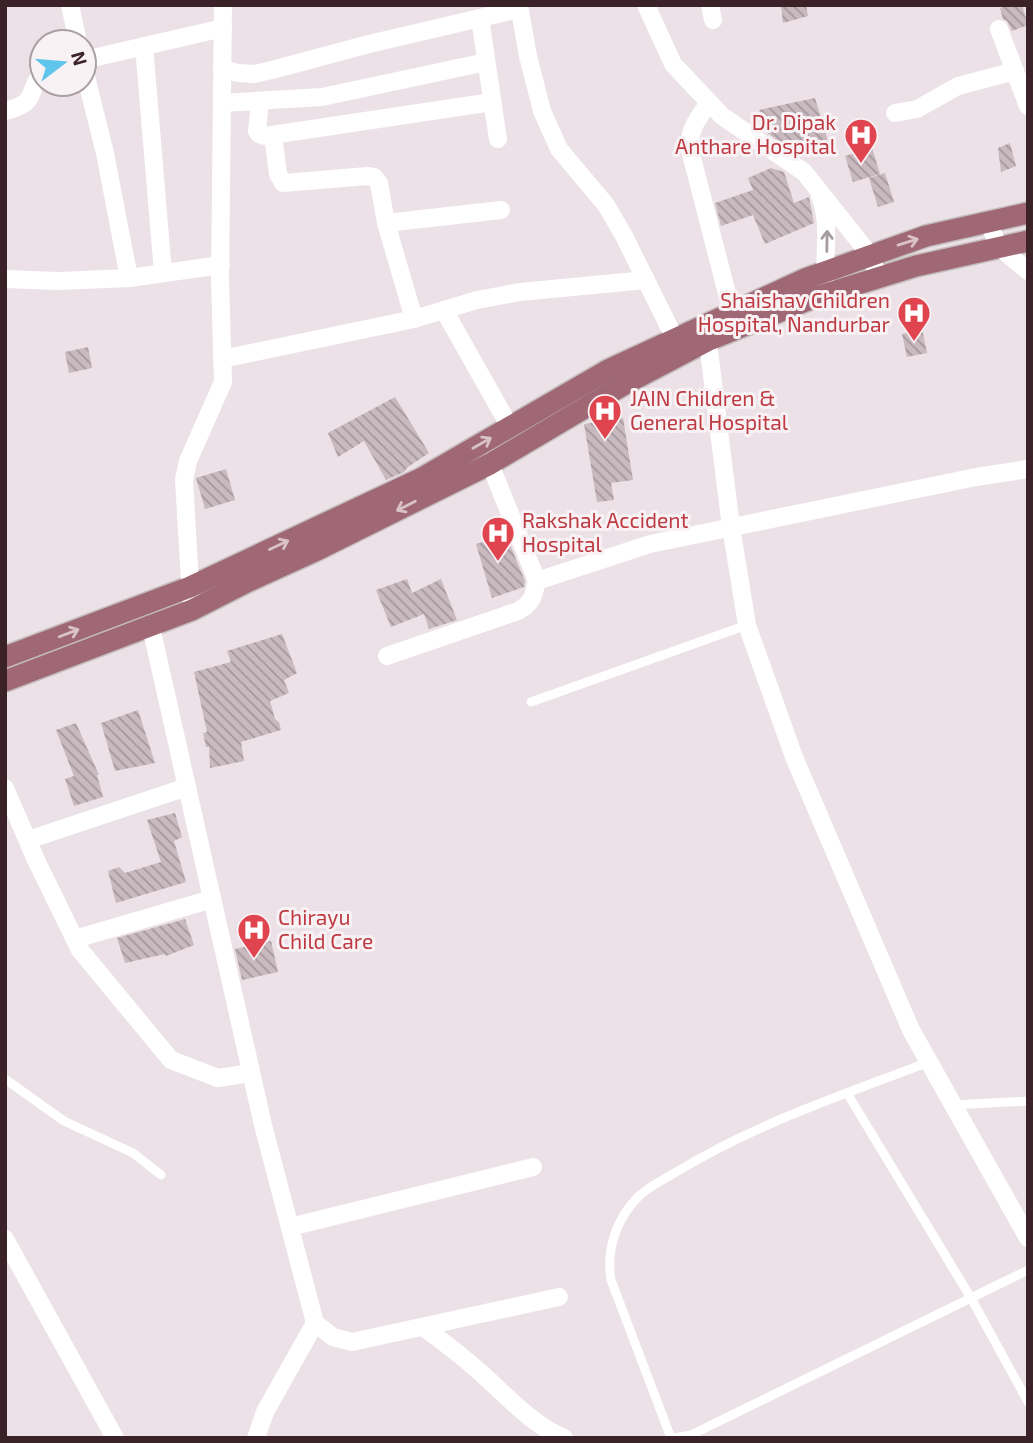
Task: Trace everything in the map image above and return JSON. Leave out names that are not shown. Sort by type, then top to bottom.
[{"type":"main road","points":[[707,332],[732,313],[805,279],[926,236],[1028,213]]},
{"type":"main road","points":[[5,657],[190,587],[422,478],[608,370],[679,346],[707,332],[825,294],[940,260],[1028,241]]},
{"type":"main road","points":[[5,681],[192,610],[315,551],[489,464],[625,384],[679,346]]},
{"type":"street","points":[[70,5],[75,28]]},
{"type":"street","points":[[192,610],[184,480],[188,461],[223,382],[223,5]]},
{"type":"street","points":[[646,5],[673,64],[722,116],[804,172],[870,255],[879,278]]},
{"type":"street","points":[[222,69],[254,74],[519,7],[542,111],[559,149],[606,205],[679,346]]},
{"type":"street","points":[[480,18],[498,139]]},
{"type":"street","points":[[98,57],[223,28]]},
{"type":"street","points":[[999,29],[1028,106]]},
{"type":"street","points":[[144,46],[163,273]]},
{"type":"street","points":[[222,103],[341,94],[486,62]]},
{"type":"street","points":[[895,113],[917,109],[958,86],[1015,71]]},
{"type":"street","points":[[5,111],[20,107],[31,98]]},
{"type":"street","points":[[91,98],[130,278]]},
{"type":"street","points":[[260,101],[257,131],[259,135],[492,102]]},
{"type":"street","points":[[709,103],[694,125],[689,138],[690,150],[732,313]]},
{"type":"street","points":[[273,135],[278,174],[283,183],[367,176],[374,177],[379,183],[386,223],[414,319]]},
{"type":"street","points":[[818,190],[824,206],[827,233],[825,294]]},
{"type":"street","points":[[386,223],[501,210]]},
{"type":"street","points":[[988,222],[999,247],[1028,271]]},
{"type":"street","points":[[5,279],[58,281],[130,278],[221,265]]},
{"type":"street","points":[[222,359],[414,319],[477,300],[520,292],[646,280]]},
{"type":"street","points":[[444,310],[510,427]]},
{"type":"street","points":[[707,332],[731,527],[747,625],[794,757],[911,1030],[1028,1238]]},
{"type":"street","points":[[387,656],[518,611],[528,605],[534,596],[537,579],[489,464]]},
{"type":"street","points":[[537,579],[650,544],[1028,469]]},
{"type":"street","points":[[151,627],[251,1073],[314,1323],[333,1337],[352,1342],[559,1297]]},
{"type":"street","points":[[5,788],[80,950],[171,1060],[218,1078],[251,1073]]},
{"type":"street","points":[[28,840],[187,788]]},
{"type":"street","points":[[75,939],[212,899]]},
{"type":"street","points":[[290,1227],[533,1167]]},
{"type":"street","points":[[5,1239],[114,1438]]},
{"type":"street","points":[[256,1438],[265,1412],[314,1323]]},
{"type":"street","points":[[424,1328],[464,1358],[530,1416],[552,1433],[564,1438]]},
{"type":"lane","points":[[531,702],[747,625]]},
{"type":"lane","points":[[929,1062],[724,1145],[646,1190],[629,1207],[621,1221],[609,1256],[611,1280],[673,1438],[691,1435],[1028,1270]]},
{"type":"lane","points":[[5,1079],[64,1121],[128,1150],[161,1175]]},
{"type":"lane","points":[[847,1093],[971,1298],[1028,1402]]},
{"type":"lane","points":[[953,1105],[1028,1101]]},
{"type":"building","points":[[781,5],[806,5],[808,16],[783,23]]},
{"type":"building","points":[[1022,5],[1028,25],[1012,31],[1003,19],[1000,8]]},
{"type":"building","points":[[815,98],[830,148],[800,156],[766,132],[759,110]]},
{"type":"building","points":[[1010,143],[1016,166],[1001,172],[998,148]]},
{"type":"building","points":[[872,148],[880,174],[853,182],[845,156]]},
{"type":"building","points":[[771,168],[784,172],[794,203],[809,197],[814,223],[765,244],[753,215],[721,226],[715,203],[753,190],[748,178]]},
{"type":"building","points":[[885,173],[894,202],[878,207],[869,178]]},
{"type":"building","points":[[922,329],[927,353],[907,357],[902,334]]},
{"type":"building","points":[[88,347],[92,368],[69,373],[65,352]]},
{"type":"building","points":[[395,397],[429,453],[404,472],[386,480],[364,441],[338,457],[328,433]]},
{"type":"building","points":[[623,418],[633,480],[611,483],[614,500],[597,502],[584,424]]},
{"type":"building","points":[[226,469],[235,500],[205,509],[196,478]]},
{"type":"building","points":[[506,535],[525,581],[524,587],[492,598],[476,544]]},
{"type":"building","points":[[407,579],[412,593],[441,579],[457,620],[429,629],[424,614],[391,627],[376,590]]},
{"type":"building","points":[[282,634],[297,673],[284,680],[289,693],[270,701],[281,730],[241,742],[244,761],[210,768],[209,747],[206,747],[203,733],[207,732],[194,672],[231,662],[227,651]]},
{"type":"building","points":[[138,710],[155,763],[115,771],[101,723]]},
{"type":"building","points":[[76,723],[99,775],[103,797],[74,806],[65,779],[74,776],[56,730]]},
{"type":"building","points":[[175,813],[182,837],[174,841],[186,882],[116,903],[108,871],[119,867],[125,873],[161,862],[147,820]]},
{"type":"building","points":[[185,919],[194,945],[166,956],[165,954],[125,963],[117,938]]},
{"type":"building","points":[[271,941],[278,972],[242,980],[235,949]]},
{"type":"place","name":"Dr. Dipak Anthare Hospital","points":[[861,165]]},
{"type":"place","name":"Shaishav Children Hospital, Nandurbar","points":[[914,343]]},
{"type":"place","name":"JAIN Children & General Hospital","points":[[605,441]]},
{"type":"place","name":"Rakshak Accident Hospital","points":[[498,563]]},
{"type":"place","name":"Chirayu Child Care","points":[[254,960]]}]
